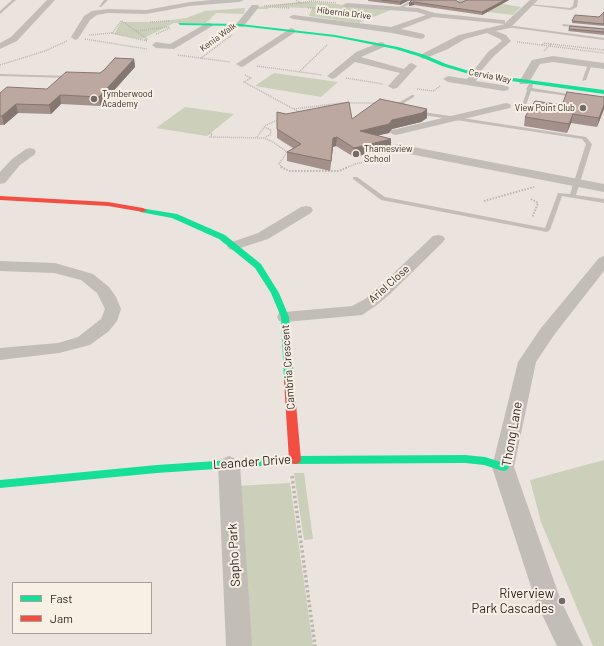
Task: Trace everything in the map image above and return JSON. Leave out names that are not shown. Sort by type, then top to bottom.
[{"type":"street","points":[[0,46],[14,39],[51,0]]},
{"type":"street","points":[[76,36],[87,18],[95,12],[146,12],[190,4],[240,0]]},
{"type":"street","points":[[423,56],[445,47],[462,37],[509,25],[531,2]]},
{"type":"street","points":[[347,5],[418,10],[432,15]]},
{"type":"street","points":[[242,25],[255,7]]},
{"type":"street","name":"Hibernia Drive","points":[[392,30],[432,15],[509,25]]},
{"type":"street","name":"Hibernia Drive","points":[[293,17],[392,30],[421,36]]},
{"type":"street","name":"Cervia Way","points":[[180,24],[242,25],[336,36],[381,44],[423,56],[474,75],[528,85],[604,92]]},
{"type":"street","points":[[158,48],[171,47],[202,31],[210,25]]},
{"type":"street","points":[[241,64],[290,30]]},
{"type":"street","points":[[448,79],[474,75],[491,54],[507,41],[503,37],[488,31]]},
{"type":"street","points":[[76,36],[87,35]]},
{"type":"street","points":[[332,76],[361,52],[381,44]]},
{"type":"street","points":[[353,58],[389,69],[410,68],[392,86]]},
{"type":"street","points":[[528,85],[536,62],[542,61],[604,66]]},
{"type":"street","points":[[474,75],[479,85],[504,88]]},
{"type":"street","points":[[396,132],[506,106]]},
{"type":"street","points":[[398,148],[604,188]]},
{"type":"street","points":[[0,180],[16,162],[30,152]]},
{"type":"street","name":"Cambria Crescent","points":[[0,198],[108,204],[174,216],[222,237],[258,266],[275,294],[284,317],[292,460]]},
{"type":"street","points":[[234,246],[263,236],[306,210]]},
{"type":"street","name":"Ariel Close","points":[[284,317],[356,311],[371,302],[384,291],[438,239]]},
{"type":"street","name":"Thong Lane","points":[[570,646],[549,602],[504,467],[512,424],[527,362],[547,332],[604,261]]},
{"type":"street","points":[[0,266],[55,268],[87,277],[103,290],[113,309],[109,321],[84,341],[59,348],[0,354]]},
{"type":"street","name":"Leander Drive","points":[[0,486],[229,464],[292,460],[465,459],[485,461],[504,467]]},
{"type":"street","name":"Sapho Park","points":[[229,464],[239,646]]},
{"type":"lane","points":[[0,13],[14,0]]},
{"type":"lane","points":[[100,6],[106,0]]},
{"type":"lane","points":[[560,30],[571,10],[575,7],[576,0]]},
{"type":"lane","points":[[531,2],[571,10]]},
{"type":"lane","points":[[398,9],[409,3]]},
{"type":"lane","points":[[565,20],[604,29]]},
{"type":"lane","points":[[509,25],[604,38]]},
{"type":"lane","points":[[584,80],[590,64]]},
{"type":"lane","points":[[0,75],[79,77]]},
{"type":"lane","points":[[55,81],[60,77]]},
{"type":"lane","points":[[524,105],[528,85],[582,97]]},
{"type":"lane","points":[[401,104],[412,96]]},
{"type":"lane","points":[[376,103],[401,104],[414,111],[584,138],[589,144],[572,196]]},
{"type":"lane","points":[[355,178],[383,199],[547,230],[560,194],[604,201]]},
{"type":"path","points":[[296,0],[301,3],[312,1],[347,5]]},
{"type":"path","points":[[121,12],[117,20],[124,22],[147,39]]},
{"type":"path","name":"Kenia Walk","points":[[200,58],[242,25]]},
{"type":"path","points":[[135,31],[171,27],[144,40]]},
{"type":"path","points":[[87,35],[112,33],[153,42],[158,48]]},
{"type":"path","points":[[0,64],[45,51],[76,36],[158,48],[200,58],[332,76]]},
{"type":"path","points":[[299,72],[336,36]]},
{"type":"path","points":[[507,41],[604,53]]},
{"type":"path","points":[[542,45],[544,43],[604,50]]},
{"type":"path","points":[[542,61],[547,47],[551,44]]},
{"type":"path","points":[[245,75],[251,78],[244,82],[302,113],[299,116]]},
{"type":"path","points":[[294,109],[348,102],[376,103]]},
{"type":"path","points":[[348,102],[350,108]]},
{"type":"path","points":[[258,138],[259,133],[264,127],[275,120],[283,120]]},
{"type":"path","points":[[264,127],[271,130],[270,134],[264,138]]},
{"type":"path","points":[[209,133],[212,134],[210,137],[264,138],[273,142],[287,152],[279,163],[281,167],[296,172],[339,171],[355,164],[386,157],[398,148]]},
{"type":"path","points":[[484,201],[535,187],[529,184]]},
{"type":"path","points":[[531,199],[538,203],[531,221]]},
{"type":"path","points":[[292,460],[315,646]]},
{"type":"green space","points":[[479,0],[521,7],[513,15],[462,9],[448,2]]},
{"type":"green space","points":[[299,2],[316,2],[391,10],[358,23],[309,16],[312,8],[271,7],[267,9],[256,9],[258,7]]},
{"type":"green space","points":[[245,8],[244,14],[216,13],[206,23],[174,23],[142,39],[114,34],[121,22],[155,22],[186,18],[205,11]]},
{"type":"green space","points":[[274,73],[338,82],[321,97],[255,86]]},
{"type":"green space","points":[[185,107],[234,114],[207,136],[156,128]]},
{"type":"green space","points":[[604,460],[604,646],[593,646],[541,522],[530,480]]},
{"type":"green space","points":[[294,473],[304,473],[313,539],[304,540]]},
{"type":"green space","points":[[290,483],[313,646],[249,646],[236,486]]},
{"type":"building","points":[[382,0],[404,0],[400,2]]},
{"type":"building","points":[[412,0],[455,0],[460,3],[467,0],[505,0],[482,12],[414,2],[409,3]]},
{"type":"building","points":[[604,12],[604,24],[572,21],[575,15],[599,17]]},
{"type":"building","points":[[570,26],[604,29],[604,32],[569,29]]},
{"type":"building","points":[[115,58],[134,59],[99,97],[60,95],[49,105],[16,104],[0,116],[0,93],[7,87],[47,89],[66,72],[100,73]]},
{"type":"building","points":[[567,92],[604,97],[604,105],[599,118],[573,114],[569,124],[525,117],[535,101],[562,105]]},
{"type":"building","points":[[380,99],[427,109],[422,113],[392,120],[389,124],[360,131],[391,139],[354,148],[337,137],[333,138],[331,161],[287,152],[301,144],[277,129],[277,112],[286,114],[349,102],[352,119]]},
{"type":"traffic: fast","points":[[180,24],[240,25],[335,36],[396,48],[423,56],[444,65],[476,74],[604,92]]},
{"type":"traffic: fast","points":[[143,210],[174,216],[222,237],[258,266],[275,293],[285,317],[289,381]]},
{"type":"traffic: fast","points":[[0,484],[157,469],[290,460],[465,459],[485,461],[503,467]]},
{"type":"traffic: jam","points":[[0,198],[108,204],[143,210]]},
{"type":"traffic: jam","points":[[289,381],[295,460]]},
{"type":"place","name":"Tymberwood Academy","points":[[94,99]]},
{"type":"place","name":"View Point Club","points":[[583,108]]},
{"type":"place","name":"Thamesview School","points":[[356,154]]},
{"type":"place","name":"Riverview Park Cascades","points":[[562,601]]}]
